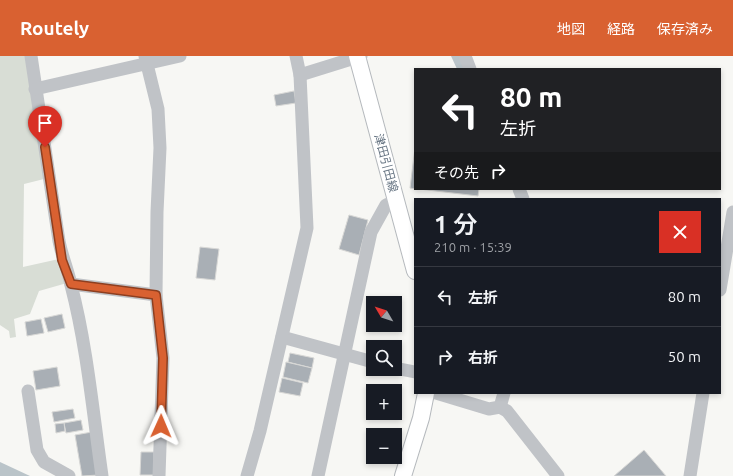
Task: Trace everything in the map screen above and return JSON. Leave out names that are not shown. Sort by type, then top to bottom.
[{"type":"main road","name":"津田引田線","points":[[359,57],[414,267]]},
{"type":"main road","points":[[403,476],[421,418],[426,394]]},
{"type":"street","points":[[31,56],[62,260],[71,284],[88,377],[102,476]]},
{"type":"street","points":[[35,90],[146,60],[180,56]]},
{"type":"street","points":[[247,476],[260,431],[307,228],[300,75],[296,56]]},
{"type":"street","points":[[465,56],[470,68]]},
{"type":"street","points":[[300,75],[359,57]]},
{"type":"street","points":[[146,60],[158,108],[160,148],[157,212],[156,295],[163,358],[159,476]]},
{"type":"street","points":[[318,476],[332,405],[345,356],[372,232],[386,205],[396,201]]},
{"type":"street","points":[[721,284],[733,212]]},
{"type":"street","points":[[71,284],[156,295]]},
{"type":"street","points":[[282,337],[345,356],[366,360]]},
{"type":"street","points":[[402,369],[414,372]]},
{"type":"street","points":[[28,391],[37,450],[44,462],[69,476]]},
{"type":"street","points":[[439,394],[488,409],[500,407],[507,411],[558,476]]},
{"type":"street","points":[[500,407],[504,394]]},
{"type":"street","points":[[690,476],[703,394]]},
{"type":"shaded area","points":[[0,56],[26,56],[44,179],[24,184],[23,267],[59,259],[67,283],[39,291],[30,314],[14,319],[16,337],[10,338],[9,331],[0,325]]},
{"type":"shaded area","points":[[451,56],[460,56],[465,68],[457,68]]},
{"type":"shaded area","points":[[0,462],[30,476],[0,476]]},
{"type":"building","points":[[294,91],[296,103],[276,106],[274,95]]},
{"type":"building","points":[[414,156],[414,189],[410,188]]},
{"type":"building","points":[[427,190],[479,190],[478,196]]},
{"type":"building","points":[[349,215],[368,220],[359,255],[339,249]]},
{"type":"building","points":[[200,247],[219,249],[215,280],[196,278]]},
{"type":"building","points":[[62,314],[65,328],[48,332],[44,318]]},
{"type":"building","points":[[41,319],[44,333],[27,336],[25,322]]},
{"type":"building","points":[[290,353],[314,358],[312,368],[288,362]]},
{"type":"building","points":[[286,362],[312,368],[308,383],[283,377]]},
{"type":"building","points":[[57,367],[60,386],[36,390],[33,371]]},
{"type":"building","points":[[282,378],[303,383],[300,396],[279,392]]},
{"type":"building","points":[[73,409],[75,418],[54,422],[52,412]]},
{"type":"building","points":[[81,420],[83,430],[66,433],[64,423]]},
{"type":"building","points":[[64,423],[65,431],[56,433],[55,424]]},
{"type":"building","points":[[92,432],[99,475],[82,476],[75,435]]},
{"type":"building","points":[[644,450],[666,476],[614,476]]},
{"type":"building","points":[[141,452],[154,452],[154,475],[140,475]]},
{"type":"route","points":[[45,147],[62,260],[71,284],[156,295],[163,358],[161,426]]}]
